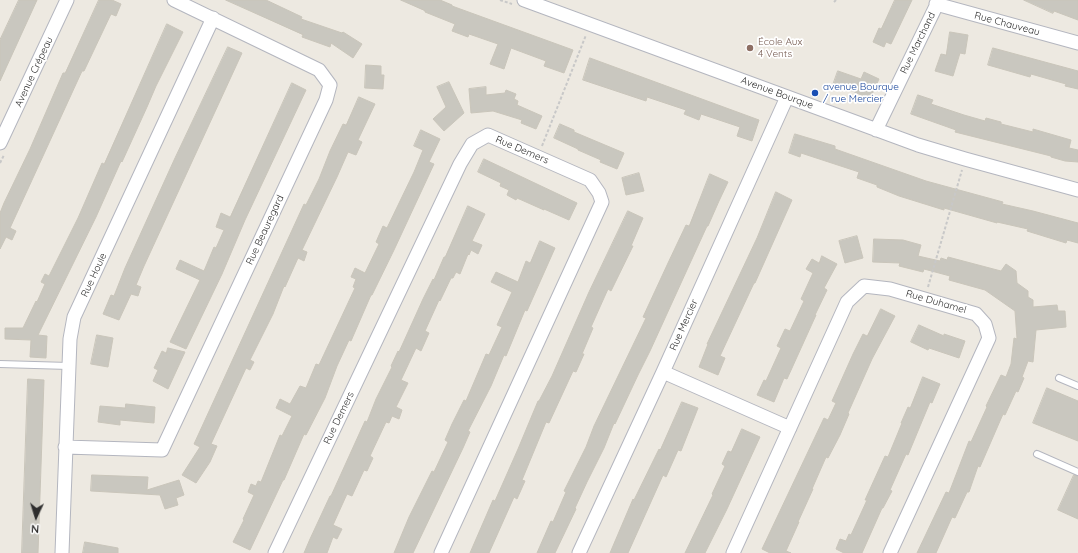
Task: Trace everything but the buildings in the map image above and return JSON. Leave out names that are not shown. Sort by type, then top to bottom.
[{"type":"street","name":"Avenue Crépeau","points":[[0,143],[67,0]]},
{"type":"street","name":"Rue Beauregard","points":[[66,447],[162,450],[326,100],[330,86],[319,70],[174,0]]},
{"type":"street","name":"Avenue Bourque","points":[[524,0],[876,130],[965,159],[1078,190]]},
{"type":"street","name":"Rue Chauveau","points":[[938,2],[1078,43]]},
{"type":"street","name":"Rue Marchand","points":[[876,130],[938,2]]},
{"type":"street","name":"Rue Houle","points":[[62,553],[70,339],[74,317],[213,18]]},
{"type":"street","name":"Rue Mercier","points":[[579,553],[663,372],[787,97]]},
{"type":"street","name":"Rue Demers","points":[[275,553],[460,164],[472,144],[488,135],[590,180],[599,193],[602,202],[441,553]]},
{"type":"street","name":"Rue Duhamel","points":[[733,553],[847,302],[864,286],[890,289],[976,314],[986,324],[989,338],[890,553]]},
{"type":"street","points":[[663,372],[790,428]]},
{"type":"lane","points":[[0,364],[69,366]]},
{"type":"lane","points":[[1059,378],[1078,386]]},
{"type":"lane","points":[[1037,454],[1078,472]]},
{"type":"path","points":[[538,156],[588,30]]},
{"type":"path","points":[[925,298],[965,159]]},
{"type":"place","name":"École Aux 4 Vents","points":[[750,48]]},
{"type":"place","name":"avenue Bourque / rue Mercier","points":[[815,93]]}]
